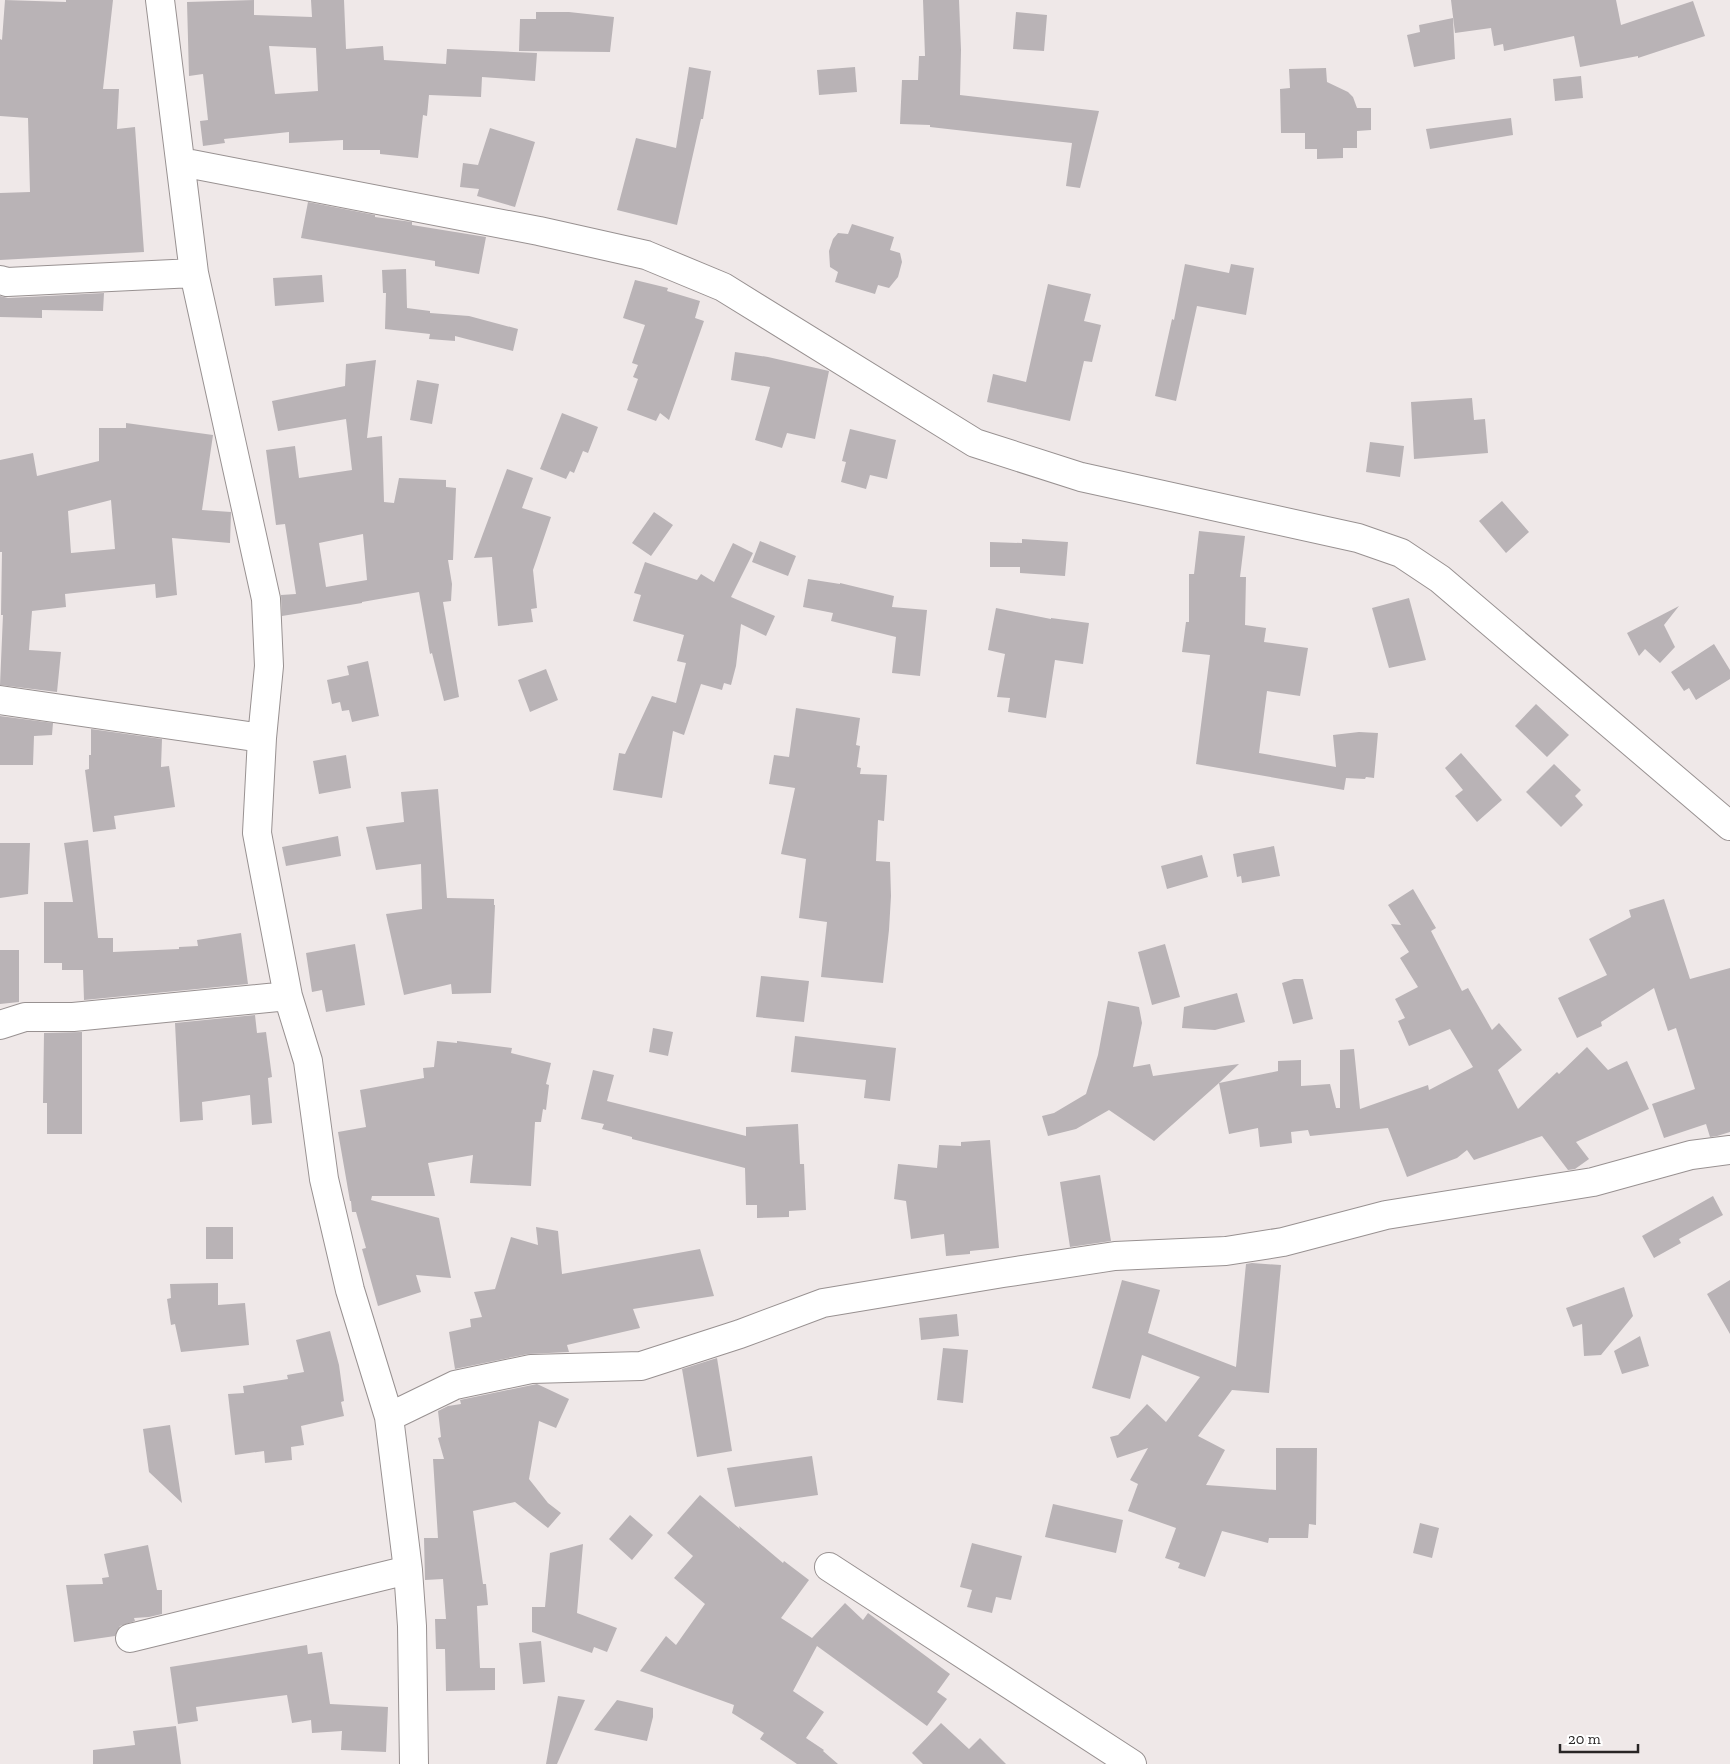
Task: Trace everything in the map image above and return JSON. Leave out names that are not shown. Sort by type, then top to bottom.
[{"type":"street","points":[[160,0],[194,273],[266,599],[269,666],[262,738],[257,834],[288,996],[308,1061],[324,1179],[348,1281],[389,1417],[408,1570],[412,1626],[414,1764]]},
{"type":"street","points":[[181,162],[539,231],[646,255],[723,286],[975,443],[1082,477],[1358,538],[1401,553],[1440,579],[1730,826]]},
{"type":"street","points":[[0,280],[8,282],[194,273]]},
{"type":"street","points":[[0,700],[262,738]]},
{"type":"street","points":[[0,1025],[25,1018],[73,1017],[288,996]]},
{"type":"street","points":[[389,1417],[455,1385],[531,1369],[641,1366],[740,1334],[823,1303],[1115,1256],[1226,1251],[1283,1242],[1386,1215],[1593,1182],[1691,1155],[1730,1150]]},
{"type":"street","points":[[829,1567],[1132,1764]]},
{"type":"street","points":[[130,1638],[408,1570]]},
{"type":"building","points":[[5,0],[66,2],[66,0],[113,0],[103,89],[119,89],[117,129],[135,127],[144,252],[0,260],[0,193],[30,192],[28,118],[0,116],[0,39],[2,40]]},
{"type":"building","points":[[254,0],[254,15],[312,17],[311,0],[344,0],[346,49],[383,46],[384,60],[446,64],[447,49],[537,53],[535,81],[482,77],[481,97],[429,95],[427,116],[423,115],[418,158],[380,154],[380,150],[343,150],[343,140],[289,143],[289,132],[224,139],[225,143],[203,146],[200,121],[208,120],[203,74],[189,76],[187,2]],"holes":[[[269,46],[316,48],[318,91],[275,94]]]},
{"type":"building","points":[[923,0],[959,0],[960,95],[1099,111],[1080,188],[1066,186],[1072,143],[930,127],[930,125],[900,124],[902,80],[918,80],[919,56],[925,56]]},
{"type":"building","points":[[1451,0],[1616,0],[1621,25],[1693,1],[1705,36],[1638,58],[1638,56],[1580,67],[1574,36],[1504,51],[1503,44],[1494,46],[1491,28],[1455,33]]},
{"type":"building","points":[[536,12],[569,12],[614,17],[610,52],[519,51],[520,19],[536,19]]},
{"type":"building","points":[[1016,12],[1047,15],[1044,51],[1013,49]]},
{"type":"building","points":[[1453,18],[1455,59],[1414,67],[1407,35],[1420,32],[1419,25]]},
{"type":"building","points":[[689,67],[711,71],[703,119],[701,119],[677,225],[617,210],[636,138],[676,148]]},
{"type":"building","points":[[855,67],[857,92],[819,95],[817,70]]},
{"type":"building","points":[[1326,68],[1327,82],[1348,92],[1353,97],[1357,108],[1371,108],[1371,130],[1357,131],[1357,148],[1343,148],[1343,158],[1317,159],[1317,149],[1305,149],[1305,133],[1281,133],[1280,89],[1290,88],[1289,69]]},
{"type":"building","points":[[1581,76],[1583,98],[1555,101],[1553,79]]},
{"type":"building","points":[[1511,118],[1513,135],[1430,149],[1426,129]]},
{"type":"building","points":[[490,128],[535,142],[515,207],[477,196],[479,189],[460,187],[463,163],[478,165]]},
{"type":"building","points":[[308,202],[375,215],[375,217],[412,222],[412,225],[486,237],[479,274],[435,266],[435,261],[301,238]]},
{"type":"building","points":[[852,224],[894,237],[890,250],[900,253],[902,262],[898,277],[889,288],[878,285],[875,294],[835,282],[838,272],[830,267],[829,251],[833,239],[838,233],[848,234]]},
{"type":"building","points":[[1185,264],[1229,273],[1231,264],[1254,268],[1246,315],[1197,306],[1176,401],[1155,396],[1172,319],[1174,320]]},
{"type":"building","points":[[406,269],[407,308],[430,311],[430,313],[469,316],[518,329],[513,351],[455,336],[455,341],[429,339],[430,334],[385,329],[386,293],[383,293],[382,270]]},
{"type":"building","points":[[322,275],[324,302],[275,306],[273,278]]},
{"type":"building","points":[[635,280],[668,288],[667,291],[700,301],[695,318],[704,321],[669,420],[660,413],[656,421],[627,410],[638,379],[633,377],[638,365],[632,363],[645,325],[623,318]]},
{"type":"building","points":[[1048,284],[1091,294],[1084,321],[1101,325],[1092,362],[1084,361],[1070,421],[987,402],[993,374],[1026,382]]},
{"type":"building","points":[[104,293],[103,311],[42,310],[42,318],[0,317],[0,296],[8,298]]},
{"type":"building","points":[[735,352],[768,357],[829,371],[815,439],[787,433],[782,448],[755,440],[770,387],[731,380]]},
{"type":"building","points":[[376,360],[367,438],[382,436],[384,502],[394,503],[399,478],[446,480],[446,487],[456,488],[453,560],[448,560],[452,584],[451,601],[443,602],[459,697],[444,701],[432,653],[430,654],[419,592],[282,616],[281,595],[296,594],[285,524],[276,525],[266,450],[295,446],[299,478],[352,470],[346,419],[278,431],[272,401],[345,386],[346,364]],"holes":[[[363,534],[367,580],[326,587],[319,543]]]},
{"type":"building","points":[[417,380],[439,384],[432,424],[410,420]]},
{"type":"building","points":[[1472,398],[1474,420],[1485,419],[1488,453],[1414,459],[1411,402]]},
{"type":"building","points":[[562,413],[598,427],[588,453],[583,451],[574,473],[570,471],[566,479],[540,469]]},
{"type":"building","points":[[126,423],[213,435],[202,510],[231,512],[230,543],[172,538],[177,595],[156,598],[155,584],[65,594],[66,607],[32,611],[29,650],[61,652],[57,692],[0,685],[3,615],[1,615],[0,460],[33,453],[37,476],[99,461],[99,428],[126,428]],"holes":[[[111,500],[115,549],[71,553],[68,511]]]},
{"type":"building","points":[[850,429],[896,440],[887,479],[870,475],[866,489],[841,482],[846,462],[842,461]]},
{"type":"building","points":[[1370,442],[1404,446],[1400,477],[1366,472]]},
{"type":"building","points":[[507,469],[533,478],[522,508],[551,517],[533,570],[537,608],[531,609],[533,622],[498,626],[492,557],[474,558]]},
{"type":"building","points":[[1502,501],[1529,532],[1506,553],[1479,521]]},
{"type":"building","points":[[654,512],[673,525],[651,556],[632,543]]},
{"type":"building","points":[[1199,531],[1245,536],[1240,577],[1246,577],[1245,625],[1266,628],[1264,642],[1308,648],[1300,696],[1267,691],[1259,753],[1336,767],[1333,735],[1359,732],[1378,733],[1374,778],[1346,778],[1344,790],[1196,764],[1210,655],[1182,652],[1186,622],[1189,622],[1189,574],[1194,574]]},
{"type":"building","points":[[1022,539],[1068,542],[1065,576],[1020,573],[1020,567],[990,567],[990,542],[1022,543]]},
{"type":"building","points":[[760,541],[796,556],[788,576],[752,562]]},
{"type":"building","points":[[733,543],[753,553],[731,597],[775,616],[766,636],[741,624],[736,666],[731,685],[724,683],[722,690],[701,684],[684,735],[673,731],[662,798],[613,790],[619,753],[625,754],[652,696],[676,703],[686,663],[677,661],[684,635],[633,621],[641,595],[634,593],[645,562],[697,580],[701,574],[714,582]]},
{"type":"building","points":[[808,579],[840,583],[894,596],[892,607],[927,610],[920,676],[892,673],[896,637],[831,621],[833,613],[803,607]]},
{"type":"building","points":[[1409,598],[1426,660],[1389,668],[1372,608]]},
{"type":"building","points":[[1679,606],[1664,625],[1675,647],[1660,663],[1645,649],[1639,656],[1627,633]]},
{"type":"building","points":[[996,608],[1051,619],[1089,623],[1083,664],[1055,660],[1046,718],[1008,712],[1010,698],[997,697],[1005,654],[988,650]]},
{"type":"building","points":[[1714,644],[1730,670],[1730,679],[1696,700],[1689,688],[1684,691],[1671,672]]},
{"type":"building","points":[[368,661],[379,716],[352,722],[349,710],[342,711],[340,702],[332,704],[327,680],[349,675],[347,666]]},
{"type":"building","points":[[546,669],[558,700],[530,712],[518,680]]},
{"type":"building","points":[[1536,704],[1569,735],[1547,757],[1515,726]]},
{"type":"building","points":[[796,708],[860,718],[856,745],[860,746],[857,767],[861,768],[860,774],[887,775],[884,821],[878,820],[876,861],[890,862],[891,896],[883,983],[821,977],[827,922],[799,918],[806,859],[781,854],[795,788],[769,784],[774,755],[789,757]]},
{"type":"building","points":[[0,716],[53,723],[52,735],[34,736],[33,765],[0,765]]},
{"type":"building","points":[[91,729],[162,739],[161,767],[169,766],[175,807],[114,816],[116,829],[93,832],[85,770],[89,769]]},
{"type":"building","points":[[1461,753],[1502,800],[1477,822],[1455,796],[1463,790],[1445,768]]},
{"type":"building","points":[[346,755],[351,788],[319,794],[313,761]]},
{"type":"building","points":[[1554,764],[1581,790],[1575,796],[1583,805],[1561,827],[1526,792]]},
{"type":"building","points":[[438,789],[447,898],[494,899],[491,993],[452,994],[451,984],[404,995],[386,914],[422,909],[421,864],[376,870],[366,827],[404,822],[401,792]]},
{"type":"building","points":[[338,836],[341,856],[286,866],[282,847]]},
{"type":"building","points":[[88,840],[98,938],[113,938],[113,952],[179,949],[179,947],[198,946],[197,940],[241,933],[248,984],[84,1000],[83,970],[62,970],[62,963],[44,963],[44,902],[73,902],[64,843]]},
{"type":"building","points":[[0,843],[30,843],[28,894],[0,898]]},
{"type":"building","points":[[1274,846],[1280,876],[1242,883],[1241,876],[1237,877],[1233,854]]},
{"type":"building","points":[[1202,855],[1208,877],[1167,889],[1161,866]]},
{"type":"building","points":[[1413,889],[1436,928],[1431,931],[1462,991],[1468,988],[1492,1030],[1499,1023],[1522,1050],[1498,1070],[1518,1109],[1587,1047],[1608,1070],[1627,1061],[1649,1109],[1576,1142],[1589,1159],[1575,1169],[1568,1170],[1542,1136],[1474,1160],[1467,1150],[1457,1158],[1407,1177],[1388,1128],[1310,1136],[1308,1130],[1291,1132],[1292,1143],[1260,1147],[1258,1128],[1229,1134],[1219,1083],[1278,1071],[1278,1061],[1301,1060],[1301,1086],[1330,1084],[1336,1108],[1340,1108],[1340,1050],[1354,1049],[1360,1109],[1428,1085],[1429,1090],[1473,1067],[1450,1029],[1409,1046],[1398,1021],[1405,1018],[1395,999],[1418,987],[1400,958],[1409,952],[1391,924],[1401,925],[1388,905]]},
{"type":"building","points":[[1664,899],[1690,979],[1730,968],[1730,1132],[1717,1136],[1710,1137],[1706,1124],[1664,1138],[1652,1104],[1695,1089],[1676,1028],[1668,1031],[1654,988],[1601,1022],[1602,1026],[1577,1038],[1558,998],[1607,975],[1589,939],[1631,917],[1629,910]]},
{"type":"building","points":[[355,944],[365,1005],[326,1012],[322,990],[312,992],[306,953]]},
{"type":"building","points":[[1165,944],[1180,997],[1152,1005],[1138,952]]},
{"type":"building","points":[[0,950],[19,950],[19,1002],[0,1004]]},
{"type":"building","points":[[761,976],[809,981],[804,1022],[756,1017]]},
{"type":"building","points":[[1294,979],[1303,979],[1313,1019],[1293,1024],[1282,983]]},
{"type":"building","points":[[1237,993],[1245,1022],[1215,1030],[1182,1028],[1184,1007]]},
{"type":"building","points":[[1108,1001],[1139,1007],[1142,1023],[1133,1067],[1150,1064],[1153,1076],[1239,1064],[1154,1141],[1109,1110],[1076,1129],[1048,1136],[1042,1116],[1054,1113],[1086,1094],[1098,1055]]},
{"type":"building","points":[[255,1015],[257,1033],[266,1032],[272,1077],[268,1078],[272,1123],[252,1125],[250,1095],[202,1102],[203,1120],[180,1122],[175,1023]]},
{"type":"building","points":[[653,1028],[673,1032],[668,1056],[649,1052]]},
{"type":"building","points":[[82,1032],[82,1134],[47,1134],[47,1103],[43,1103],[44,1033]]},
{"type":"building","points":[[795,1036],[896,1048],[890,1101],[864,1098],[866,1080],[791,1072]]},
{"type":"building","points":[[437,1041],[457,1043],[457,1041],[512,1048],[511,1053],[551,1063],[546,1084],[549,1085],[546,1110],[543,1109],[541,1122],[535,1122],[531,1186],[470,1183],[473,1155],[428,1163],[435,1196],[372,1196],[371,1200],[439,1218],[451,1278],[416,1275],[421,1292],[378,1306],[362,1249],[366,1248],[356,1212],[352,1212],[338,1132],[366,1127],[360,1090],[424,1078],[423,1068],[434,1067]]},
{"type":"building","points":[[593,1070],[614,1075],[607,1101],[746,1136],[746,1127],[798,1124],[800,1164],[804,1164],[806,1210],[789,1211],[789,1217],[757,1218],[757,1205],[746,1205],[745,1168],[632,1139],[632,1137],[602,1129],[604,1124],[581,1119]]},
{"type":"building","points":[[990,1140],[999,1248],[970,1251],[970,1254],[946,1256],[944,1234],[911,1239],[906,1201],[894,1199],[898,1164],[937,1168],[939,1145],[961,1146],[961,1142]]},
{"type":"building","points":[[1100,1175],[1111,1241],[1070,1247],[1060,1182]]},
{"type":"building","points":[[1713,1196],[1723,1215],[1679,1239],[1681,1243],[1654,1258],[1642,1236]]},
{"type":"building","points":[[206,1227],[233,1227],[233,1259],[206,1259]]},
{"type":"building","points":[[536,1227],[558,1231],[562,1274],[700,1249],[714,1296],[633,1309],[640,1328],[567,1345],[569,1352],[528,1354],[455,1369],[449,1332],[471,1327],[470,1319],[482,1317],[474,1292],[495,1289],[511,1237],[538,1245]]},
{"type":"building","points":[[1246,1264],[1281,1265],[1269,1393],[1232,1390],[1198,1436],[1225,1450],[1206,1485],[1276,1490],[1276,1448],[1317,1448],[1316,1525],[1309,1524],[1308,1538],[1269,1538],[1268,1543],[1222,1531],[1205,1577],[1178,1568],[1180,1563],[1165,1558],[1176,1528],[1128,1511],[1138,1484],[1130,1480],[1148,1448],[1117,1458],[1110,1437],[1118,1435],[1147,1404],[1166,1422],[1200,1377],[1142,1355],[1130,1399],[1092,1388],[1122,1280],[1160,1290],[1148,1333],[1236,1367]]},
{"type":"building","points":[[1730,1280],[1730,1334],[1707,1294]]},
{"type":"building","points":[[218,1283],[218,1305],[245,1303],[249,1345],[181,1352],[175,1324],[171,1325],[167,1299],[171,1298],[170,1284]]},
{"type":"building","points":[[1624,1287],[1633,1316],[1601,1355],[1584,1356],[1582,1324],[1573,1327],[1566,1308]]},
{"type":"building","points":[[957,1314],[959,1336],[921,1340],[919,1318]]},
{"type":"building","points":[[330,1331],[339,1365],[344,1401],[341,1402],[344,1416],[301,1426],[304,1445],[291,1447],[292,1460],[265,1463],[264,1451],[235,1455],[228,1394],[244,1393],[243,1386],[288,1379],[287,1375],[304,1372],[296,1340]]},
{"type":"building","points":[[1640,1336],[1649,1366],[1622,1374],[1614,1351]]},
{"type":"building","points":[[943,1348],[968,1350],[963,1403],[937,1400]]},
{"type":"building","points":[[717,1358],[732,1451],[697,1457],[682,1369]]},
{"type":"building","points":[[537,1384],[569,1399],[556,1428],[539,1421],[529,1479],[548,1503],[561,1513],[548,1528],[515,1502],[473,1511],[483,1584],[486,1584],[488,1605],[477,1606],[480,1668],[495,1668],[495,1690],[446,1691],[445,1649],[436,1649],[435,1619],[446,1619],[443,1579],[425,1580],[424,1538],[438,1538],[433,1459],[444,1459],[438,1438],[441,1437],[438,1411],[448,1406],[461,1404],[460,1400]]},
{"type":"building","points":[[170,1425],[182,1503],[149,1472],[143,1429]]},
{"type":"building","points":[[812,1456],[818,1495],[735,1507],[727,1468]]},
{"type":"building","points":[[700,1495],[783,1563],[784,1561],[809,1580],[781,1618],[812,1638],[845,1603],[863,1620],[868,1613],[950,1674],[937,1692],[947,1699],[927,1726],[817,1646],[793,1691],[824,1712],[806,1738],[824,1750],[838,1764],[797,1764],[760,1739],[764,1733],[732,1713],[734,1705],[640,1671],[666,1636],[676,1645],[705,1604],[674,1578],[693,1556],[667,1533]]},
{"type":"building","points":[[1053,1504],[1123,1520],[1116,1553],[1045,1537]]},
{"type":"building","points":[[630,1515],[653,1535],[632,1560],[609,1539]]},
{"type":"building","points":[[1420,1523],[1439,1528],[1432,1558],[1413,1553]]},
{"type":"building","points":[[972,1543],[1022,1556],[1011,1600],[996,1597],[992,1613],[967,1607],[972,1590],[960,1587]]},
{"type":"building","points":[[583,1544],[577,1613],[617,1628],[607,1652],[594,1647],[592,1653],[532,1632],[532,1607],[545,1607],[550,1553]]},
{"type":"building","points":[[148,1545],[157,1590],[162,1590],[162,1614],[134,1618],[135,1621],[120,1626],[115,1636],[74,1642],[66,1585],[103,1584],[102,1578],[109,1577],[104,1554]]},
{"type":"building","points":[[541,1641],[545,1682],[523,1684],[519,1643]]},
{"type":"building","points":[[307,1645],[308,1654],[322,1652],[330,1704],[388,1707],[386,1752],[341,1750],[342,1731],[312,1733],[311,1720],[292,1723],[287,1695],[196,1707],[198,1721],[178,1724],[170,1667]]},
{"type":"building","points":[[558,1696],[585,1700],[557,1764],[546,1764]]},
{"type":"building","points":[[617,1700],[653,1708],[653,1717],[647,1741],[594,1730]]},
{"type":"building","points":[[941,1723],[969,1749],[980,1738],[1006,1764],[923,1764],[912,1753]]},
{"type":"building","points":[[176,1726],[181,1764],[93,1764],[93,1750],[135,1745],[133,1731]]}]
